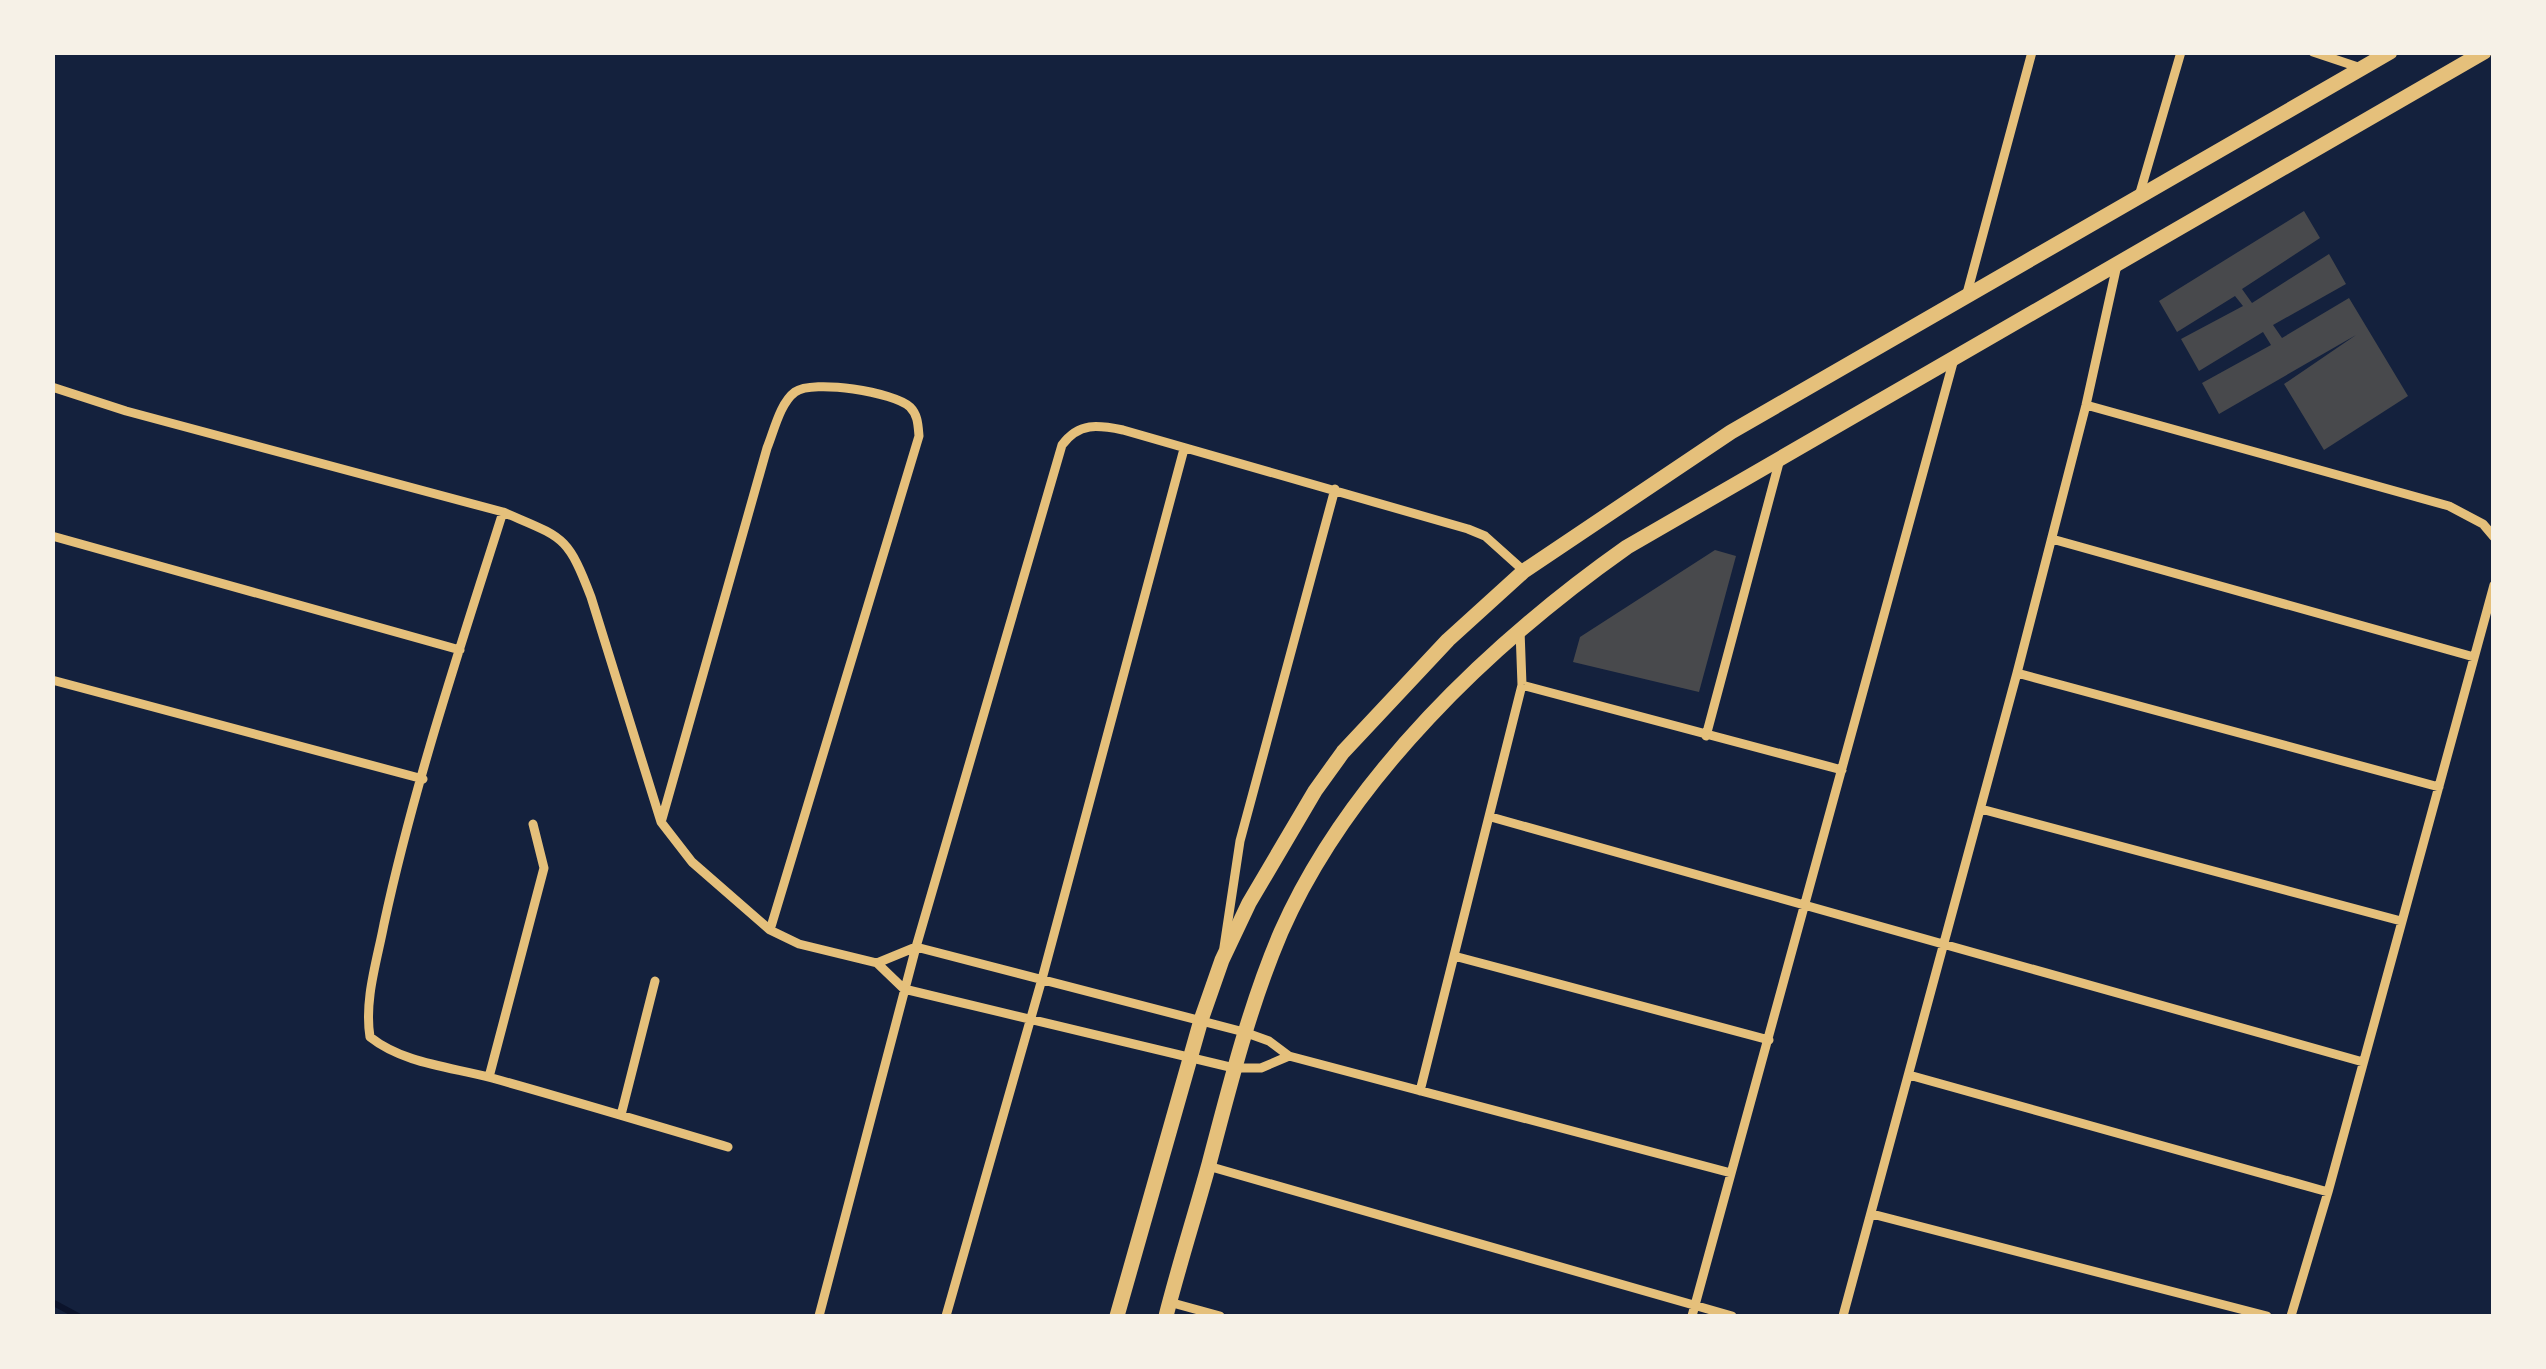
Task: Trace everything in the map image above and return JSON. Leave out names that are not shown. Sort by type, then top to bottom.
[{"type":"main road","points":[[1117,1316],[1200,1020],[1222,960],[1315,790],[1344,752],[1448,640],[1524,571],[1731,432],[2390,52]]},
{"type":"main road","points":[[1167,1309],[1244,1032],[1289,918],[1359,804],[1415,735],[1520,630],[1627,547],[2484,52]]},
{"type":"street","points":[[1965,300],[2032,52]]},
{"type":"street","points":[[2139,196],[2181,52]]},
{"type":"street","points":[[2313,52],[2361,68]]},
{"type":"street","points":[[1842,1316],[2018,674],[2117,264]]},
{"type":"street","points":[[1694,1312],[1954,359]]},
{"type":"street","points":[[662,822],[767,448],[784,405],[794,392],[809,386],[898,399],[918,419],[919,436],[770,930]]},
{"type":"street","points":[[52,387],[126,411],[503,512],[560,536],[578,562],[662,822],[692,862],[770,930],[799,944],[877,962],[904,989],[1031,1020],[1234,1068],[1261,1068],[1289,1056]]},
{"type":"street","points":[[2086,405],[2449,506],[2483,524],[2494,537]]},
{"type":"street","points":[[819,1316],[916,946],[1062,444],[1070,434],[1096,425],[1335,489],[1485,536],[1524,571]]},
{"type":"street","points":[[946,1316],[1031,1020],[1184,450]]},
{"type":"street","points":[[1706,736],[1780,456]]},
{"type":"street","points":[[1222,960],[1240,842],[1335,489]]},
{"type":"street","points":[[503,512],[395,873],[369,996],[370,1037],[385,1049],[406,1057],[489,1077],[728,1147]]},
{"type":"street","points":[[52,536],[460,650]]},
{"type":"street","points":[[2052,539],[2474,657]]},
{"type":"street","points":[[2291,1316],[2494,585]]},
{"type":"street","points":[[1420,1090],[1522,685],[1520,630]]},
{"type":"street","points":[[2018,674],[2439,787]]},
{"type":"street","points":[[52,680],[422,779]]},
{"type":"street","points":[[1522,685],[1842,770]]},
{"type":"street","points":[[1981,809],[2401,921]]},
{"type":"street","points":[[1490,818],[2363,1062]]},
{"type":"street","points":[[489,1077],[544,868],[534,824]]},
{"type":"street","points":[[877,962],[916,946],[1244,1032],[1269,1041],[1289,1056],[1731,1172]]},
{"type":"street","points":[[1454,956],[1769,1040]]},
{"type":"street","points":[[621,1116],[655,980]]},
{"type":"street","points":[[1909,1074],[2328,1192]]},
{"type":"street","points":[[1208,1166],[1694,1312],[1732,1316]]},
{"type":"street","points":[[1872,1214],[2267,1316]]},
{"type":"street","points":[[1167,1309],[1220,1316]]},
{"type":"building","points":[[2304,211],[2320,238],[2242,289],[2252,303],[2329,254],[2346,284],[2273,325],[2282,338],[2349,298],[2408,396],[2324,450],[2284,384],[2356,335],[2219,414],[2202,383],[2271,345],[2263,332],[2199,371],[2181,339],[2243,306],[2235,296],[2177,332],[2159,301]]},
{"type":"building","points":[[1715,550],[1736,556],[1699,692],[1573,662],[1580,637]]},
{"type":"waterway","points":[[52,1302],[78,1316]]}]
